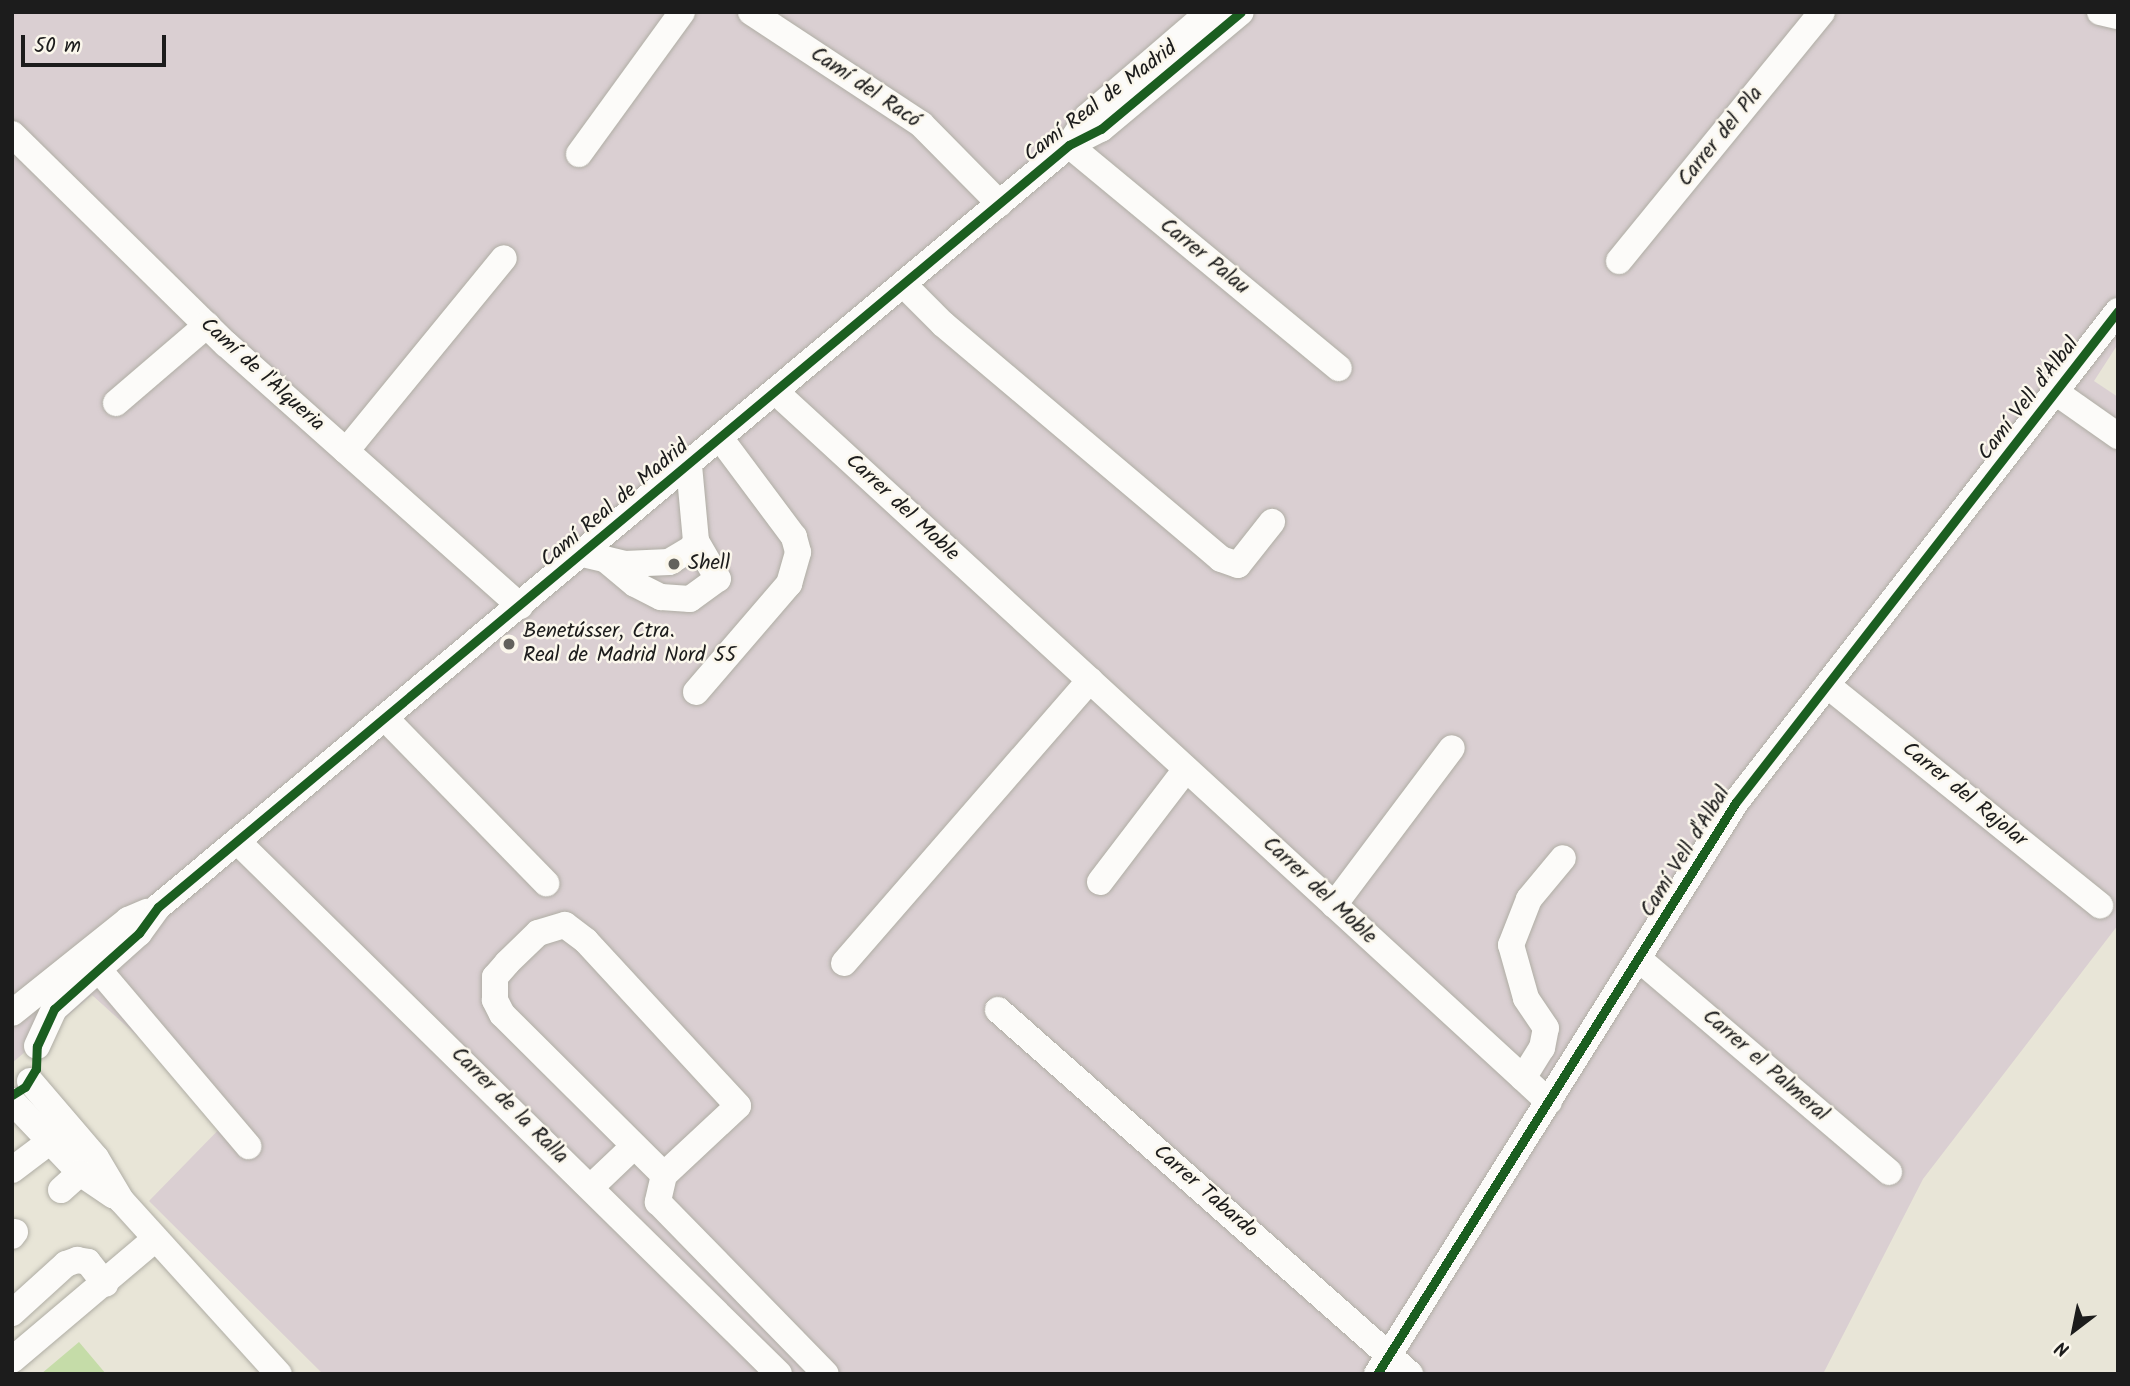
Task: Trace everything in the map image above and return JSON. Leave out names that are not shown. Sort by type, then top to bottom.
[{"type":"street","points":[[579,154],[682,12]]},
{"type":"street","name":"Camí del Racó","points":[[751,12],[921,124],[1000,204]]},
{"type":"street","name":"Camí Real de Madrid","points":[[1069,145],[1087,117],[1209,12]]},
{"type":"street","name":"Camí Real de Madrid","points":[[21,1088],[36,1069],[37,1046],[54,1009],[99,970],[158,907],[520,606],[593,556],[689,466],[1069,145],[1101,130],[1241,12]]},
{"type":"street","name":"Carrer del Pla","points":[[1619,261],[1822,12]]},
{"type":"street","points":[[2100,12],[2118,16]]},
{"type":"street","name":"Camí de l'Alqueria","points":[[13,136],[206,324],[520,606]]},
{"type":"street","name":"Carrer Palau","points":[[1069,145],[1339,368]]},
{"type":"street","points":[[346,451],[505,258]]},
{"type":"street","points":[[905,285],[943,324],[1221,559],[1238,565],[1272,522]]},
{"type":"street","name":"Camí Vell d'Albal","points":[[1383,1363],[1640,960],[1736,802],[2057,393],[2118,311]]},
{"type":"street","points":[[116,403],[206,324]]},
{"type":"street","name":"Carrer del Moble","points":[[776,393],[1549,1102]]},
{"type":"street","points":[[2057,393],[2118,436]]},
{"type":"street","points":[[696,692],[789,584],[798,552],[794,537],[721,439]]},
{"type":"street","points":[[593,556],[635,584],[661,597],[690,599],[718,579],[696,541],[689,466]]},
{"type":"street","points":[[593,556],[625,564],[669,562],[696,541]]},
{"type":"street","points":[[844,963],[1090,680]]},
{"type":"street","name":"Carrer del Rajolar","points":[[1827,685],[2100,905]]},
{"type":"street","points":[[385,718],[546,883]]},
{"type":"street","points":[[1334,905],[1452,748]]},
{"type":"street","points":[[1100,882],[1186,769]]},
{"type":"street","name":"Carrer de la Ralla","points":[[237,841],[779,1374]]},
{"type":"street","points":[[1523,1078],[1542,1048],[1546,1028],[1526,998],[1511,945],[1529,899],[1563,858]]},
{"type":"street","name":"Camí Real de Madrid","points":[[12,1013],[128,920],[158,907]]},
{"type":"street","points":[[664,1175],[502,1014],[495,1000],[495,977],[538,933],[552,926],[565,925],[586,941],[738,1106],[664,1175],[658,1202],[826,1374]]},
{"type":"street","name":"Carrer el Palmeral","points":[[1640,960],[1889,1172]]},
{"type":"street","points":[[99,970],[248,1146]]},
{"type":"street","name":"Carrer Tabardo","points":[[998,1010],[1383,1363],[1410,1374]]},
{"type":"street","points":[[12,1020],[24,1026],[37,1046]]},
{"type":"street","points":[[21,1088],[96,1158],[121,1200],[279,1374]]},
{"type":"street","points":[[12,1101],[51,1140],[71,1182],[121,1200]]},
{"type":"street","points":[[12,1170],[51,1140]]},
{"type":"street","points":[[591,1187],[634,1146]]},
{"type":"street","points":[[12,1360],[155,1239]]},
{"type":"street","points":[[12,1313],[66,1264],[78,1260],[88,1262],[105,1283]]},
{"type":"shaded area","points":[[12,12],[2118,12],[2118,344],[2094,381],[2118,397],[2118,925],[1923,1179],[1823,1374],[323,1374],[149,1201],[229,1119],[92,995],[12,1063]]},
{"type":"green space","points":[[79,1342],[106,1374],[41,1374]]},
{"type":"cycle path","points":[[12,1095],[25,1087],[36,1069],[37,1046],[54,1009],[139,933],[158,907],[1069,145],[1101,129],[1241,12]]},
{"type":"cycle path","points":[[1377,1374],[1736,802],[2118,311]]},
{"type":"place","name":"Shell","points":[[674,564]]},
{"type":"place","name":"Benetússer, Ctra. Real de Madrid Nord 55","points":[[509,644]]}]
